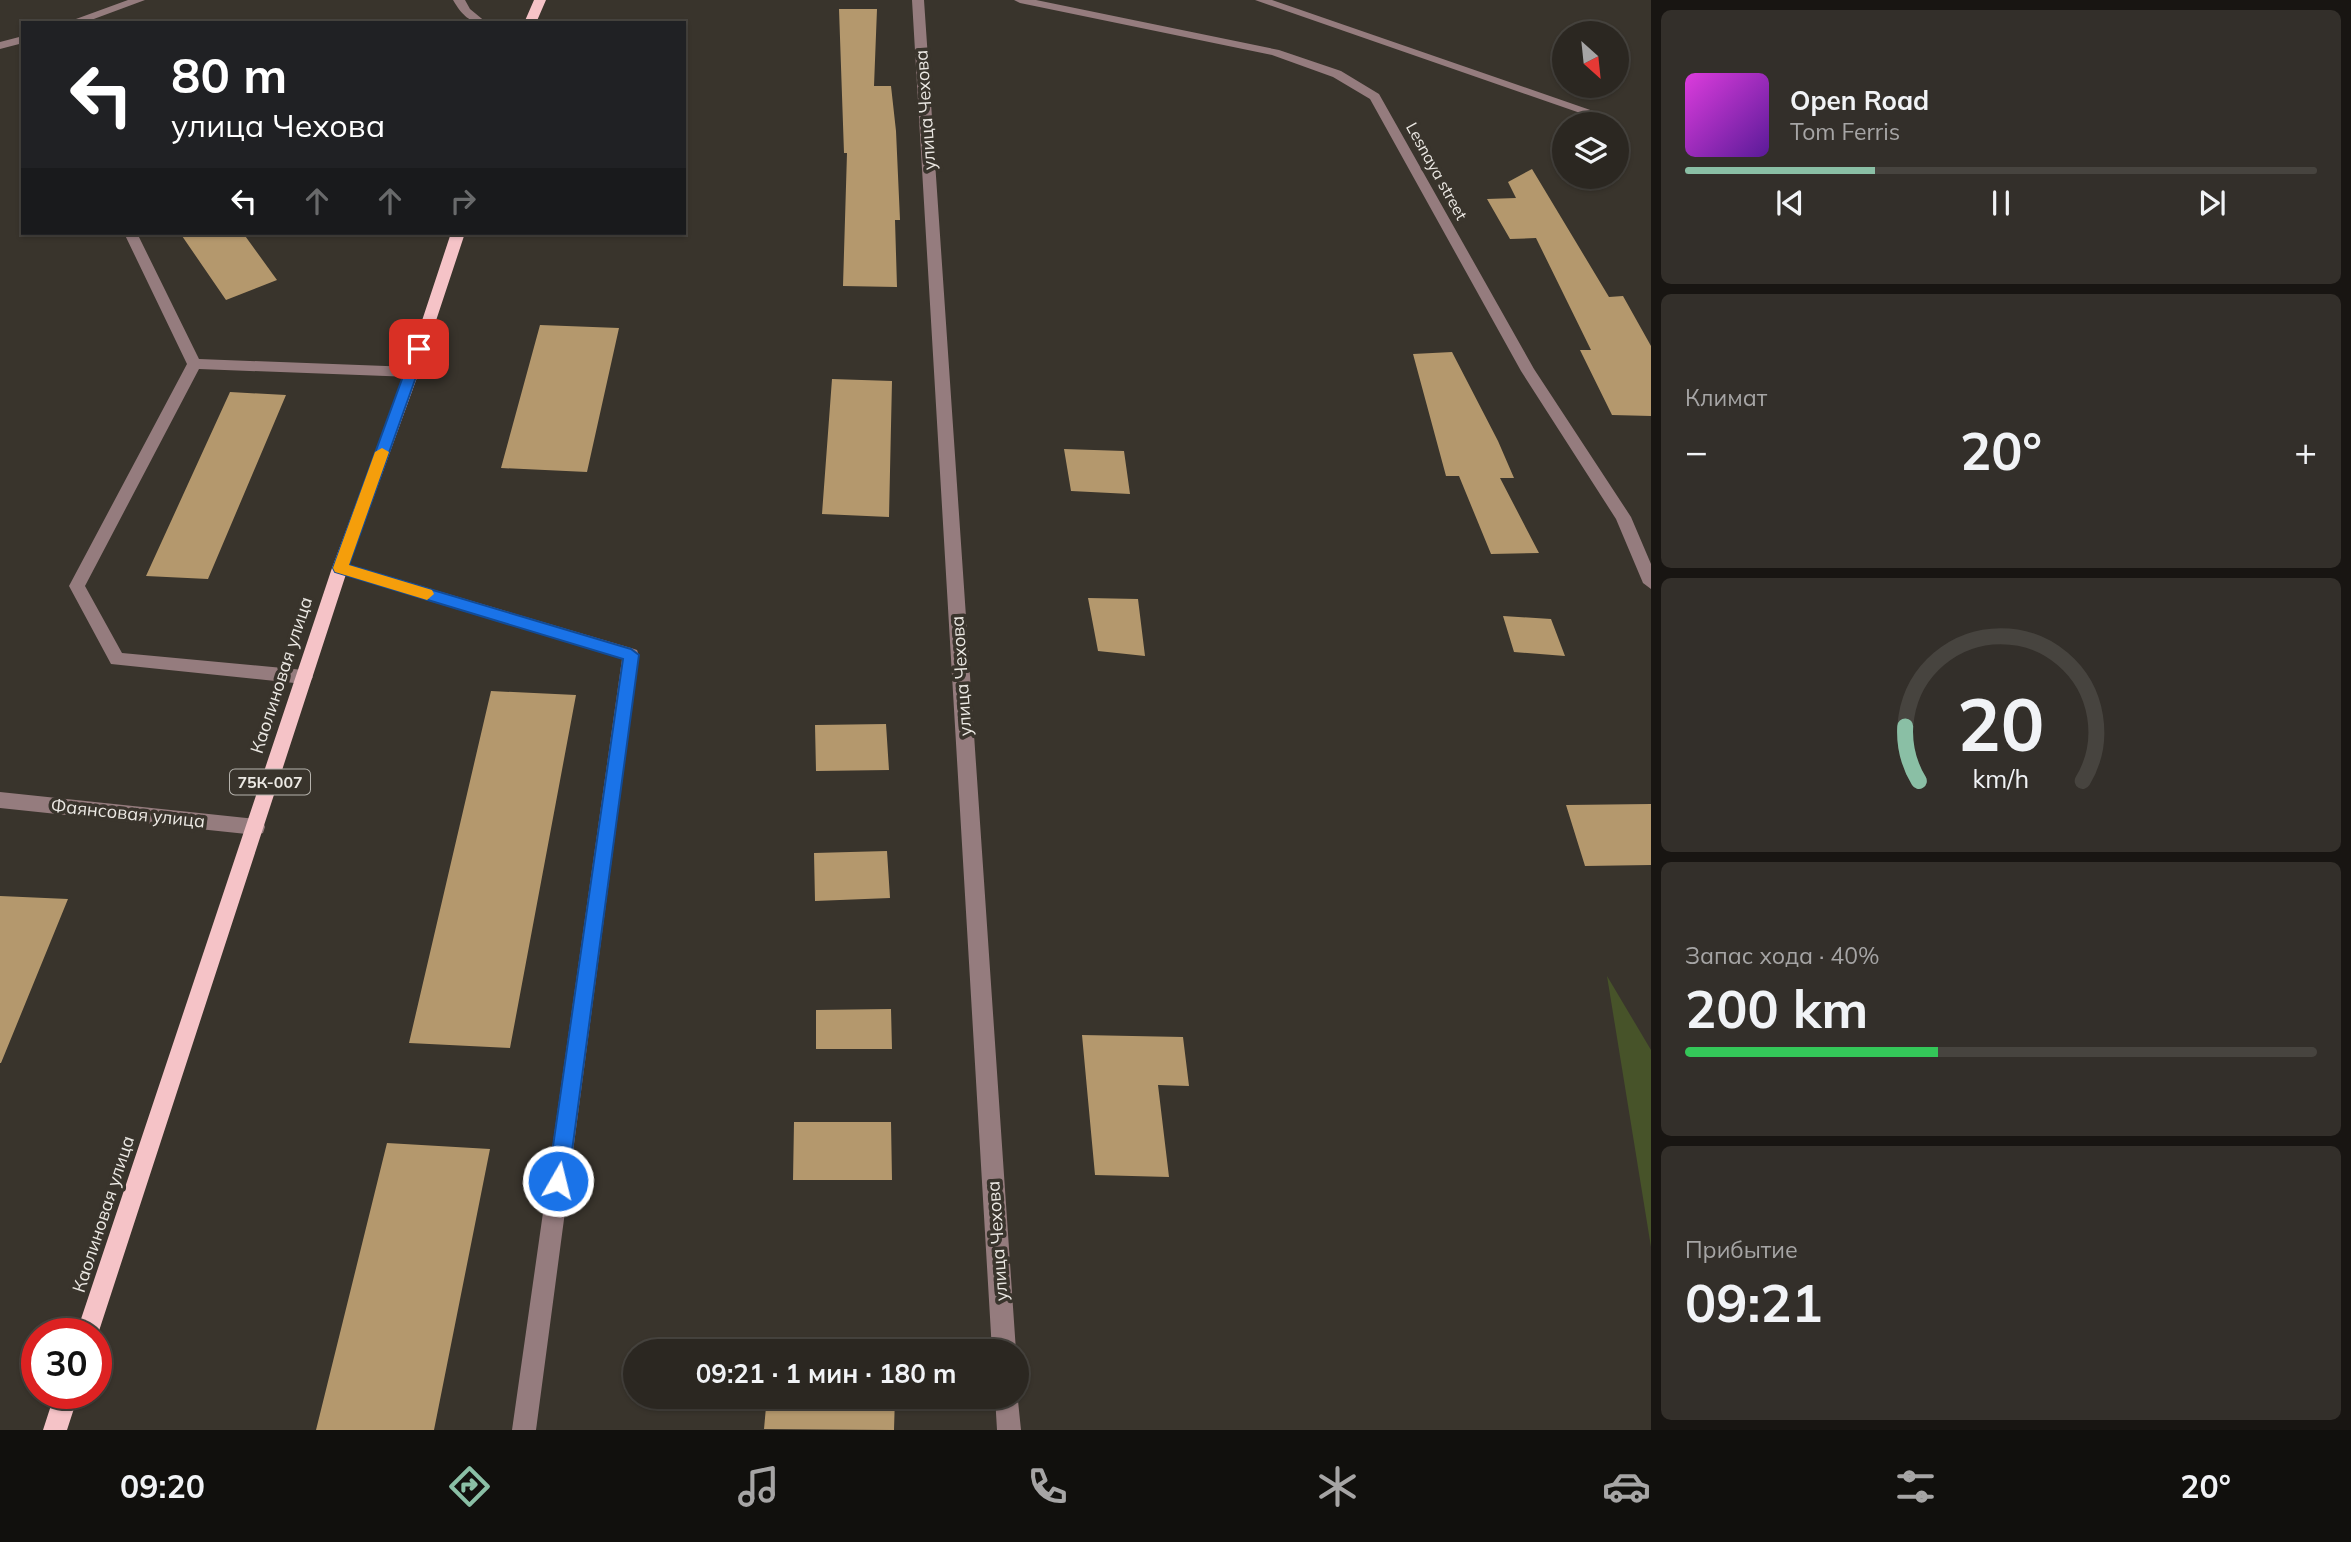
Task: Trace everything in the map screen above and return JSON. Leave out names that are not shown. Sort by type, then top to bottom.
[{"type":"main road","points":[[531,21],[540,0]]},
{"type":"main road","name":"Каолиновая улица","points":[[92,1318],[340,568],[411,372],[456,235]]},
{"type":"main road","points":[[55,1430],[62,1409]]},
{"type":"street","points":[[77,21],[139,0]]},
{"type":"street","points":[[459,0],[465,11],[478,21]]},
{"type":"street","name":"улица Чехова","points":[[918,0],[1003,1339]]},
{"type":"street","name":"Lesnaya street","points":[[1020,0],[1275,52],[1337,74],[1375,97],[1528,371],[1623,517],[1651,583]]},
{"type":"street","points":[[1261,0],[1590,112]]},
{"type":"street","points":[[0,46],[21,40]]},
{"type":"street","points":[[132,235],[194,364]]},
{"type":"street","points":[[194,364],[411,372]]},
{"type":"street","points":[[194,364],[77,586],[117,659],[304,677]]},
{"type":"street","points":[[340,568],[631,655],[524,1430]]},
{"type":"street","name":"Фаянсовая улица","points":[[0,800],[256,827]]},
{"type":"street","points":[[1008,1409],[1009,1430]]},
{"type":"green space","points":[[1607,976],[1651,1050],[1651,1247]]},
{"type":"building","points":[[839,9],[877,9],[874,86],[891,86],[896,131],[900,220],[895,220],[897,287],[843,286],[847,153],[844,153]]},
{"type":"building","points":[[1532,169],[1609,297],[1623,296],[1651,346],[1651,416],[1612,415],[1580,350],[1591,350],[1536,238],[1510,239],[1487,199],[1516,198],[1508,182]]},
{"type":"building","points":[[181,235],[244,235],[277,280],[226,300]]},
{"type":"building","points":[[540,325],[619,328],[587,472],[501,468]]},
{"type":"building","points":[[1452,352],[1498,441],[1514,478],[1500,478],[1539,553],[1491,554],[1459,476],[1446,476],[1413,354]]},
{"type":"building","points":[[832,379],[892,381],[889,517],[822,514]]},
{"type":"building","points":[[230,392],[286,395],[208,579],[146,576]]},
{"type":"building","points":[[1064,449],[1124,451],[1130,494],[1071,491]]},
{"type":"building","points":[[1088,598],[1138,599],[1145,656],[1098,651]]},
{"type":"building","points":[[1503,616],[1551,619],[1565,656],[1514,652]]},
{"type":"building","points":[[491,691],[576,695],[510,1048],[409,1043]]},
{"type":"building","points":[[886,724],[889,770],[816,771],[815,725]]},
{"type":"building","points":[[1651,804],[1651,865],[1585,866],[1566,805]]},
{"type":"building","points":[[887,851],[890,898],[815,901],[814,853]]},
{"type":"building","points":[[0,896],[68,899],[1,1063],[0,1063]]},
{"type":"building","points":[[891,1009],[892,1049],[816,1049],[816,1010]]},
{"type":"building","points":[[1082,1035],[1183,1037],[1189,1086],[1158,1085],[1169,1177],[1095,1175]]},
{"type":"building","points":[[794,1122],[891,1122],[892,1180],[793,1180]]},
{"type":"building","points":[[387,1143],[490,1149],[434,1430],[316,1430]]},
{"type":"building","points":[[766,1409],[895,1409],[894,1430],[764,1429]]},
{"type":"slow traffic","points":[[382,452],[340,568],[427,594]]},
{"type":"route","points":[[419,349],[340,568],[631,655],[558,1181]]}]
